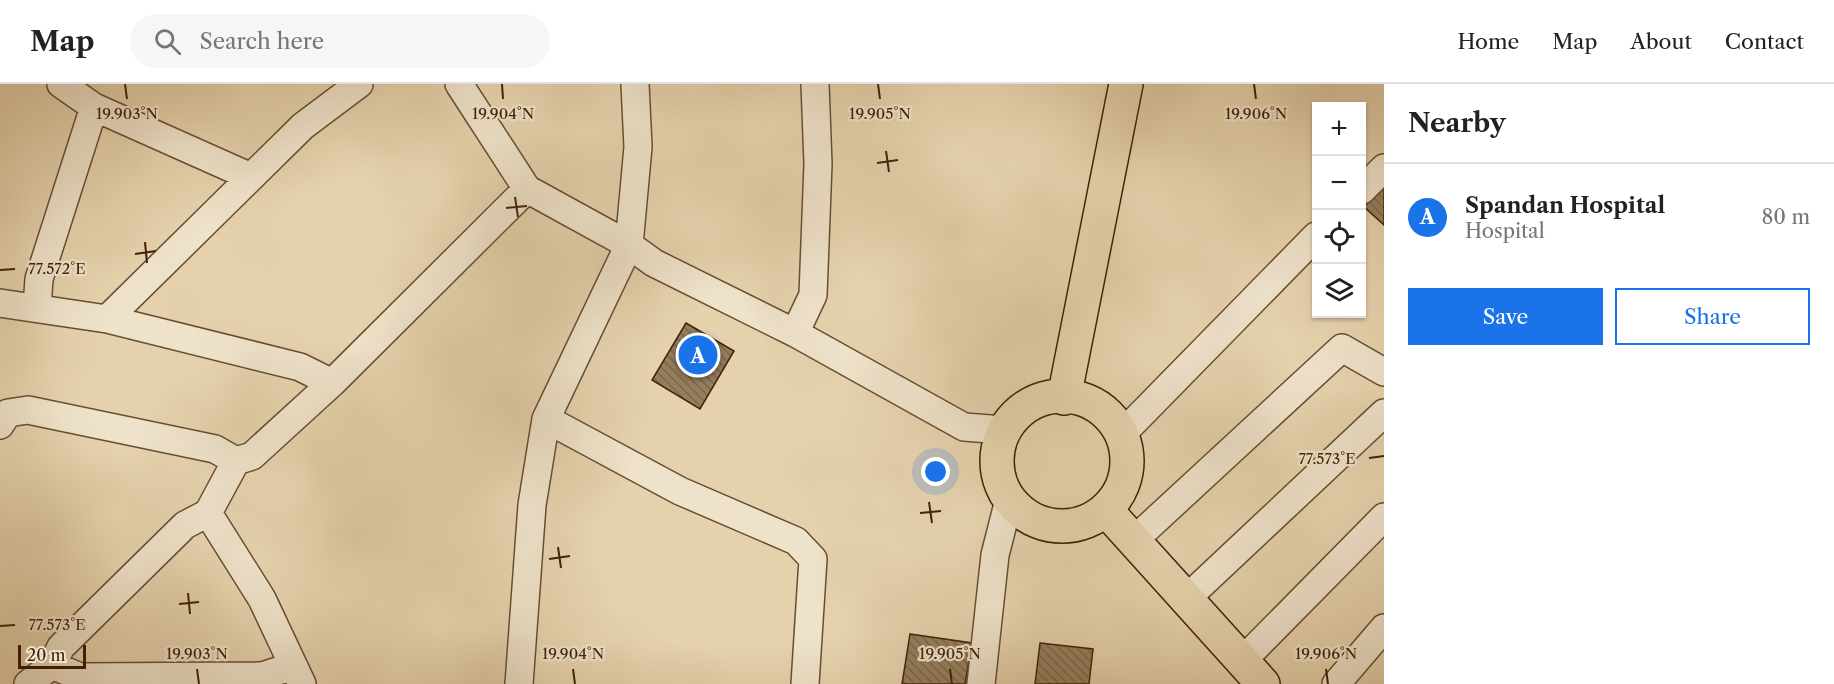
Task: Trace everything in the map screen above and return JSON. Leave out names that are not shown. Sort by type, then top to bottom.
[{"type":"main road","points":[[1064,398],[1126,84]]},
{"type":"main road","points":[[1050,397],[1078,398],[1092,404],[1104,412],[1121,435],[1126,464],[1119,492],[1106,510],[1087,521],[1059,526],[1031,519],[1010,500],[1002,487],[997,466],[999,444],[1004,430],[1012,418],[1036,401],[1050,397]]},
{"type":"main road","points":[[1106,510],[1253,673]]},
{"type":"street","points":[[61,84],[94,106],[251,177]]},
{"type":"street","points":[[107,319],[303,126],[359,84]]},
{"type":"street","points":[[459,84],[527,189],[629,245],[654,263],[795,333],[964,427],[1004,430]]},
{"type":"street","points":[[519,684],[532,505],[546,419],[629,245],[638,147],[635,84]]},
{"type":"street","points":[[795,333],[813,295],[818,164],[815,84]]},
{"type":"street","points":[[37,308],[39,279],[94,106]]},
{"type":"street","points":[[1366,186],[1384,168]]},
{"type":"street","points":[[28,684],[52,665],[61,647],[185,525],[208,513],[236,461],[252,456],[332,383],[527,189]]},
{"type":"street","points":[[1121,435],[1312,241]]},
{"type":"street","points":[[0,303],[107,319],[300,367],[332,383]]},
{"type":"street","points":[[1133,541],[1342,348],[1384,372]]},
{"type":"street","points":[[3,416],[28,410],[215,449],[236,461]]},
{"type":"street","points":[[1186,599],[1384,413]]},
{"type":"street","points":[[546,419],[680,491],[796,541],[808,553],[813,559],[805,684]]},
{"type":"street","points":[[981,684],[995,555],[1010,500]]},
{"type":"street","points":[[52,665],[80,677],[298,675],[262,599],[208,513]]},
{"type":"street","points":[[1253,673],[1384,517]]},
{"type":"street","points":[[1336,684],[1384,628]]},
{"type":"building","points":[[1384,184],[1384,225],[1366,209],[1366,205]]},
{"type":"building","points":[[686,323],[734,351],[700,409],[652,380]]},
{"type":"building","points":[[910,634],[972,643],[965,684],[902,684]]},
{"type":"building","points":[[1040,643],[1093,649],[1089,684],[1035,684]]},
{"type":"place","name":"Spandan Hospital","points":[[698,355]]}]
